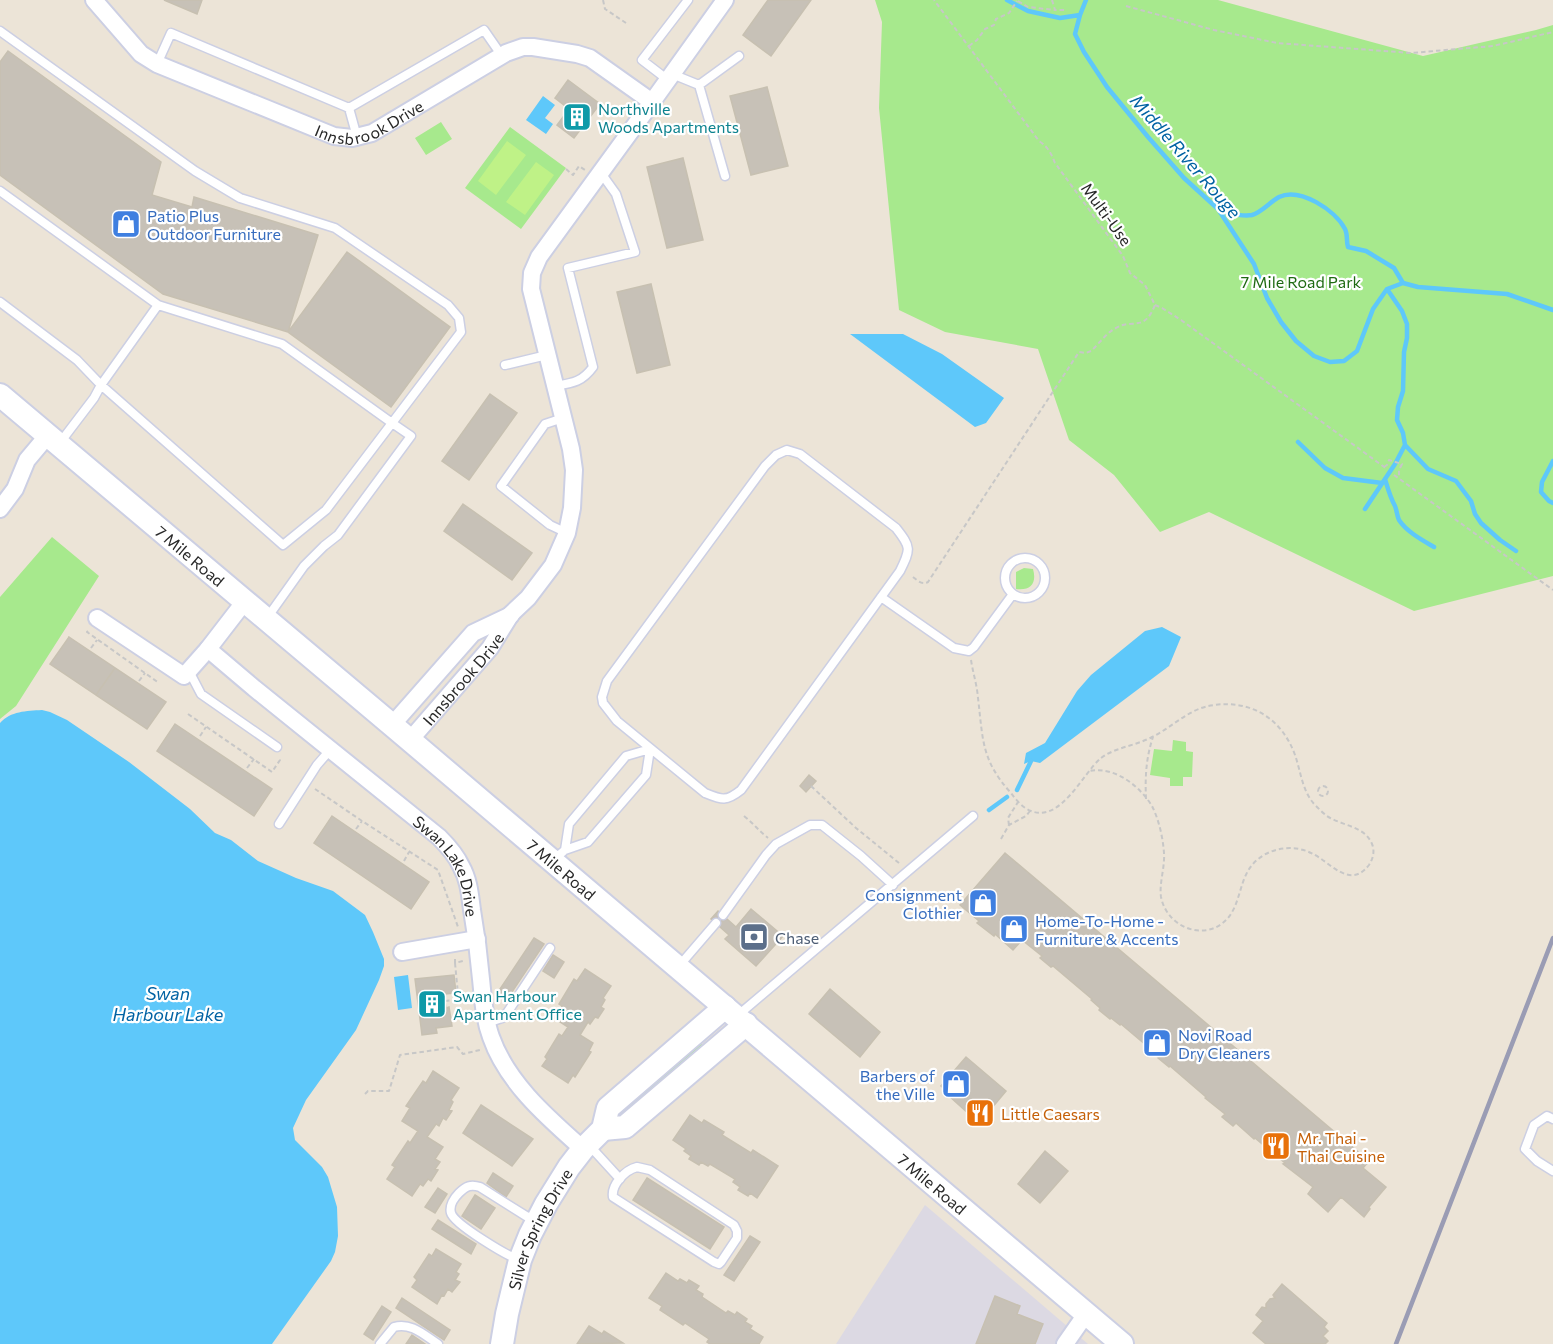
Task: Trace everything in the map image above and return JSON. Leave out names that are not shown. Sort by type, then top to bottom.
[{"type":"street","name":"Innsbrook Drive","points":[[94,0],[141,54],[157,64],[334,136],[357,137],[372,133],[501,56],[523,47],[583,56],[599,63],[652,102]]},
{"type":"street","name":"Innsbrook Drive","points":[[410,740],[490,648],[512,614],[545,577],[557,558],[567,533],[572,508],[574,470],[571,449],[531,289],[532,273],[540,257],[725,0]]},
{"type":"street","name":"7 Mile Road","points":[[0,395],[410,740],[558,856],[678,967],[1119,1343]]},
{"type":"street","points":[[0,509],[15,489],[27,460],[53,439]]},
{"type":"street","points":[[97,618],[184,676],[245,601]]},
{"type":"street","name":"Innsbrook Drive","points":[[392,725],[473,633],[512,614]]},
{"type":"street","name":"Swan Lake Drive","points":[[208,649],[439,837],[452,851],[469,885],[487,1023],[496,1050],[524,1092],[562,1130],[591,1141]]},
{"type":"street","points":[[402,952],[456,937],[477,939]]},
{"type":"street","points":[[591,1141],[625,1127],[736,1016]]},
{"type":"street","name":"Silver Spring Drive","points":[[502,1344],[520,1260],[537,1221],[564,1174],[591,1141]]},
{"type":"street","points":[[1065,1344],[1086,1314]]},
{"type":"lane","points":[[688,0],[642,60],[670,77],[699,85]]},
{"type":"lane","points":[[349,108],[484,30],[501,56]]},
{"type":"lane","points":[[0,31],[195,171],[240,198],[335,228],[448,305],[459,318],[461,332],[326,510],[283,545],[101,385],[76,360],[0,302]]},
{"type":"lane","points":[[157,64],[171,33],[349,108]]},
{"type":"lane","points":[[699,85],[739,56]]},
{"type":"lane","points":[[699,85],[725,176]]},
{"type":"lane","points":[[349,108],[357,137]]},
{"type":"lane","points":[[555,386],[577,382],[593,367],[568,268],[635,252],[616,194],[601,173]]},
{"type":"lane","points":[[0,190],[158,305],[282,344],[411,436],[338,535],[304,566],[266,619]]},
{"type":"lane","points":[[53,439],[94,398],[158,305]]},
{"type":"lane","points":[[505,365],[547,355]]},
{"type":"lane","points":[[563,418],[545,424],[501,486],[550,525],[567,533]]},
{"type":"lane","points":[[787,450],[800,454],[896,528],[907,542],[908,555],[900,571],[741,789],[732,798],[719,799],[705,793],[650,749],[617,721],[603,704],[602,697],[607,681],[765,466],[776,454],[787,450]]},
{"type":"lane","points":[[1024,558],[1036,562],[1041,567],[1045,578],[1041,590],[1036,595],[1024,598],[1013,594],[1006,582],[1005,576],[1008,569],[1012,564],[1024,558]]},
{"type":"lane","points":[[881,597],[954,648],[969,651],[1013,594]]},
{"type":"lane","points":[[189,671],[201,694],[277,747]]},
{"type":"lane","points":[[279,824],[317,765],[331,749]]},
{"type":"lane","points":[[558,856],[588,842],[646,775],[650,749]]},
{"type":"lane","points":[[558,856],[569,824],[626,756],[650,749]]},
{"type":"lane","points":[[736,1016],[973,816]]},
{"type":"lane","points":[[723,915],[776,844],[810,825],[822,825],[893,885]]},
{"type":"lane","points":[[678,967],[716,923]]},
{"type":"lane","points":[[487,1023],[502,1018],[550,948]]},
{"type":"lane","points":[[1553,1119],[1547,1116],[1534,1125],[1525,1149],[1537,1161],[1553,1171]]},
{"type":"lane","points":[[591,1141],[620,1179]]},
{"type":"lane","points":[[644,1167],[729,1221],[738,1235],[721,1263],[714,1262],[613,1197],[613,1190],[620,1179],[632,1168],[644,1167]]},
{"type":"lane","points":[[520,1260],[500,1250],[458,1222],[452,1215],[452,1203],[466,1186],[475,1185],[537,1221]]},
{"type":"lane","points":[[380,1344],[394,1327],[403,1325],[414,1328],[438,1344]]},
{"type":"path","points":[[603,0],[605,9],[626,23]]},
{"type":"path","name":"Multi-Use","points":[[934,0],[1039,141],[1051,152],[1055,163],[1123,256],[1130,273],[1145,285],[1155,305]]},
{"type":"path","points":[[969,46],[985,29],[994,25],[996,19],[1009,13],[1017,0],[1028,7],[1065,10]]},
{"type":"path","points":[[1052,0],[1055,10]]},
{"type":"path","points":[[1126,6],[1214,30],[1277,43],[1412,53],[1493,46],[1553,32]]},
{"type":"path","points":[[913,577],[923,583],[928,582],[1079,352],[1091,351],[1115,328],[1144,321],[1155,305],[1181,320],[1385,468],[1389,460],[1402,464],[1399,478]]},
{"type":"path","points":[[1394,475],[1553,590]]},
{"type":"path","points":[[97,618],[87,632],[159,683]]},
{"type":"path","points":[[91,648],[97,640]]},
{"type":"path","points":[[969,651],[978,694],[984,748],[990,764],[1018,801],[1030,811],[1038,813],[1058,806],[1068,798],[1089,771],[1100,759],[1111,752],[1153,737],[1189,713],[1212,705],[1236,704],[1260,712],[1275,723],[1286,736],[1294,753],[1311,800],[1328,816],[1359,829],[1367,836],[1372,842],[1374,851],[1372,859],[1362,872],[1354,875],[1337,872],[1306,850],[1279,849],[1265,854],[1250,867],[1235,907],[1225,921],[1206,931],[1187,929],[1174,920],[1164,906],[1161,891],[1163,841],[1151,806],[1139,790],[1126,779],[1107,771],[1089,771]]},
{"type":"path","points":[[139,681],[145,673]]},
{"type":"path","points":[[188,714],[272,772],[280,760],[277,747]]},
{"type":"path","points":[[200,736],[206,727]]},
{"type":"path","points":[[1146,799],[1146,761],[1153,737]]},
{"type":"path","points":[[248,768],[254,759]]},
{"type":"path","points":[[306,783],[438,870],[456,937],[455,963],[458,994],[455,1000]]},
{"type":"path","points":[[811,786],[886,854],[909,870]]},
{"type":"path","points":[[1009,825],[1008,818],[1018,801]]},
{"type":"path","points":[[1001,839],[1009,825],[1026,816],[1030,811]]},
{"type":"path","points":[[744,816],[776,844]]},
{"type":"path","points":[[356,829],[362,821]]},
{"type":"path","points":[[404,861],[409,852]]},
{"type":"path","points":[[455,963],[468,961]]},
{"type":"path","points":[[445,1001],[473,998]]},
{"type":"path","points":[[365,1094],[368,1091],[389,1091],[400,1055],[457,1047],[464,1054],[484,1049]]},
{"type":"shaded area","points":[[925,1205],[1088,1344],[836,1344]]},
{"type":"green space","name":"7 Mile Road Park","points":[[875,0],[1218,0],[1423,56],[1553,25],[1553,576],[1414,611],[1209,512],[1160,532],[1114,475],[1069,440],[1038,349],[945,332],[899,310],[879,108],[882,22]]},
{"type":"green space","points":[[441,122],[452,139],[426,155],[415,138]]},
{"type":"green space","points":[[510,127],[566,168],[521,229],[465,188]]},
{"type":"green space","points":[[507,141],[526,155],[496,195],[478,181]]},
{"type":"green space","points":[[536,162],[554,175],[525,215],[506,202]]},
{"type":"green space","points":[[52,537],[99,576],[16,706],[0,719],[0,597]]},
{"type":"green space","points":[[1024,568],[1033,569],[1032,585],[1026,589],[1016,589],[1016,572]]},
{"type":"green space","points":[[1173,740],[1186,742],[1186,751],[1193,752],[1192,777],[1183,777],[1183,786],[1170,786],[1170,778],[1150,775],[1154,749],[1172,751]]},
{"type":"green space","points":[[697,1044],[704,1046],[622,1121],[614,1113]]},
{"type":"water","points":[[543,96],[555,105],[545,118],[553,124],[546,134],[526,120]]},
{"type":"water","points":[[850,334],[903,334],[942,354],[1004,398],[986,423],[975,427]]},
{"type":"water","points":[[1162,627],[1181,637],[1169,666],[1040,763],[1031,761],[1024,764],[1026,753],[1045,743],[1077,691],[1091,675],[1145,631]]},
{"type":"water","name":"Swan Harbour Lake","points":[[42,710],[67,720],[129,762],[190,809],[215,833],[231,840],[258,861],[333,891],[365,915],[384,959],[379,980],[356,1030],[306,1100],[293,1128],[295,1140],[322,1167],[328,1177],[337,1207],[338,1236],[331,1261],[272,1344],[0,1344],[0,723],[14,714]]},
{"type":"water","points":[[408,975],[412,1008],[398,1010],[394,977]]},
{"type":"building","points":[[164,0],[202,0],[197,14]]},
{"type":"building","points":[[768,0],[811,0],[771,56],[743,35]]},
{"type":"building","points":[[8,51],[161,162],[152,195],[192,207],[194,197],[318,235],[288,332],[163,294],[0,175],[0,62]]},
{"type":"building","name":"Northville Woods Apartments","points":[[568,80],[600,104],[574,138],[557,125],[569,109],[555,98]]},
{"type":"building","points":[[767,87],[788,166],[751,175],[730,96]]},
{"type":"building","points":[[683,158],[703,240],[667,248],[647,167]]},
{"type":"building","points":[[347,252],[450,327],[391,407],[288,332]]},
{"type":"building","points":[[651,284],[670,365],[637,373],[617,292]]},
{"type":"building","points":[[490,394],[517,413],[469,480],[442,461]]},
{"type":"building","points":[[463,504],[532,553],[512,580],[444,531]]},
{"type":"building","points":[[69,637],[166,702],[147,729],[50,664]]},
{"type":"building","points":[[69,637],[115,668],[96,695],[50,664]]},
{"type":"building","points":[[115,668],[166,702],[147,729],[96,695]]},
{"type":"building","points":[[175,724],[272,789],[254,816],[157,751]]},
{"type":"building","points":[[809,775],[816,781],[806,792],[800,786]]},
{"type":"building","points":[[332,816],[429,882],[411,909],[314,843]]},
{"type":"building","points":[[1005,853],[1369,1161],[1363,1168],[1386,1187],[1369,1207],[1364,1217],[1341,1197],[1328,1212],[1308,1194],[1313,1187],[1236,1123],[1233,1126],[1222,1117],[1225,1114],[1121,1024],[1099,1010],[1100,1008],[1092,999],[1040,958],[1042,956],[1022,940],[1013,950],[995,934],[994,936],[977,923],[979,921],[960,905]]},
{"type":"building","name":"Chase","points":[[751,909],[783,936],[756,966],[725,939],[729,935],[711,919],[718,911],[736,927]]},
{"type":"building","points":[[534,938],[544,944],[506,1001],[496,995]]},
{"type":"building","points":[[553,955],[564,962],[554,978],[543,971]]},
{"type":"building","points":[[585,969],[611,986],[603,998],[605,1000],[601,1007],[604,1009],[598,1018],[595,1017],[590,1024],[588,1022],[580,1035],[593,1043],[589,1051],[591,1052],[575,1077],[573,1075],[568,1083],[542,1066],[559,1034],[562,1036],[568,1027],[554,1018],[562,1006],[559,1004],[574,979],[577,981]]},
{"type":"building","name":"Swan Harbour Apartment Office","points":[[454,975],[456,993],[444,994],[452,1026],[436,1028],[437,1033],[422,1035],[415,979]]},
{"type":"building","points":[[830,989],[880,1032],[860,1057],[809,1014]]},
{"type":"building","points":[[966,1057],[1006,1091],[981,1121],[970,1112],[969,1114],[941,1086]]},
{"type":"building","points":[[433,1071],[459,1088],[451,1100],[453,1102],[449,1110],[452,1111],[446,1120],[443,1118],[439,1126],[436,1124],[427,1137],[443,1147],[435,1159],[440,1162],[435,1169],[438,1170],[431,1181],[428,1179],[423,1186],[420,1184],[412,1196],[387,1179],[395,1167],[392,1165],[408,1141],[410,1143],[418,1131],[402,1121],[410,1108],[406,1106],[423,1081],[426,1083]]},
{"type":"building","points":[[481,1105],[533,1139],[512,1166],[463,1133]]},
{"type":"building","points":[[690,1115],[702,1123],[704,1120],[724,1132],[722,1135],[751,1153],[753,1150],[778,1166],[757,1198],[750,1193],[748,1196],[738,1190],[740,1187],[733,1182],[735,1179],[710,1164],[708,1166],[701,1162],[699,1165],[689,1159],[691,1156],[684,1151],[686,1149],[673,1140]]},
{"type":"building","points":[[1045,1151],[1068,1171],[1040,1203],[1018,1184]]},
{"type":"building","points":[[493,1173],[513,1186],[506,1197],[487,1183]]},
{"type":"building","points":[[647,1178],[724,1227],[710,1249],[633,1200]]},
{"type":"building","points":[[438,1188],[447,1194],[435,1213],[425,1207]]},
{"type":"building","points":[[475,1195],[495,1208],[481,1229],[462,1216]]},
{"type":"building","points":[[438,1220],[476,1244],[471,1254],[432,1229]]},
{"type":"building","points":[[750,1236],[760,1242],[734,1281],[724,1275]]},
{"type":"building","points":[[436,1249],[461,1264],[456,1272],[459,1274],[455,1280],[460,1282],[452,1292],[448,1289],[437,1304],[412,1287],[417,1280],[414,1277],[429,1254],[432,1256]]},
{"type":"building","points":[[666,1273],[678,1281],[680,1279],[687,1283],[689,1280],[699,1286],[696,1290],[703,1294],[702,1297],[726,1313],[728,1311],[735,1315],[737,1312],[747,1319],[745,1322],[752,1326],[750,1329],[763,1337],[759,1344],[710,1344],[707,1342],[709,1339],[660,1310],[662,1306],[649,1298]]},
{"type":"building","points":[[1282,1284],[1327,1323],[1324,1327],[1328,1331],[1323,1336],[1328,1341],[1325,1344],[1266,1344],[1253,1333],[1263,1321],[1256,1315],[1262,1307],[1266,1308],[1270,1299],[1275,1298],[1273,1295]]},
{"type":"building","points":[[995,1296],[1020,1306],[1017,1314],[1043,1324],[1035,1344],[976,1344]]},
{"type":"building","points":[[402,1298],[450,1330],[444,1340],[396,1308]]},
{"type":"building","points":[[382,1306],[391,1312],[373,1340],[364,1334]]},
{"type":"building","points":[[589,1326],[602,1334],[604,1331],[623,1343],[577,1344]]},
{"type":"building","points":[[412,1335],[425,1344],[406,1344]]},
{"type":"waterway","points":[[1007,0],[1028,11],[1060,18],[1080,15]]},
{"type":"waterway","name":"Middle River Rouge","points":[[1086,0],[1075,34],[1084,52],[1107,87],[1148,137],[1184,178],[1218,209],[1254,264],[1267,298],[1281,322],[1296,341],[1314,356],[1330,362],[1344,361],[1357,351],[1373,309],[1387,289],[1403,283],[1418,287],[1507,294],[1553,310]]},
{"type":"waterway","points":[[1220,211],[1252,215],[1279,197],[1297,195],[1306,198],[1325,208],[1340,222],[1346,231],[1348,247],[1366,251],[1394,268],[1403,283]]},
{"type":"waterway","points":[[1365,509],[1405,445],[1397,420],[1403,391],[1407,324],[1402,311],[1387,289]]},
{"type":"waterway","points":[[1298,442],[1325,468],[1343,478],[1382,483]]},
{"type":"waterway","points":[[1405,445],[1428,469],[1456,481],[1471,501],[1481,523],[1516,551]]},
{"type":"waterway","name":"Middle River Rouge","points":[[1553,461],[1542,482],[1541,492],[1553,503]]},
{"type":"waterway","points":[[1385,479],[1399,520],[1410,532],[1434,547]]},
{"type":"waterway","points":[[1017,790],[1031,761]]},
{"type":"waterway","points":[[989,810],[1007,797]]},
{"type":"railway","points":[[1396,1344],[1553,938]]},
{"type":"place","name":"Northville Woods Apartments","points":[[577,117]]},
{"type":"place","name":"Patio Plus Outdoor Furniture","points":[[126,224]]},
{"type":"place","name":"Consignment Clothier","points":[[983,903]]},
{"type":"place","name":"Home-To-Home - Furniture & Accents","points":[[1014,929]]},
{"type":"place","name":"Chase","points":[[754,937]]},
{"type":"place","name":"Swan Harbour Apartment Office","points":[[432,1004]]},
{"type":"place","name":"Novi Road Dry Cleaners","points":[[1157,1043]]},
{"type":"place","name":"Barbers of the Ville","points":[[956,1084]]},
{"type":"place","name":"Little Caesars","points":[[980,1113]]},
{"type":"place","name":"Mr. Thai - Thai Cuisine","points":[[1276,1146]]}]
